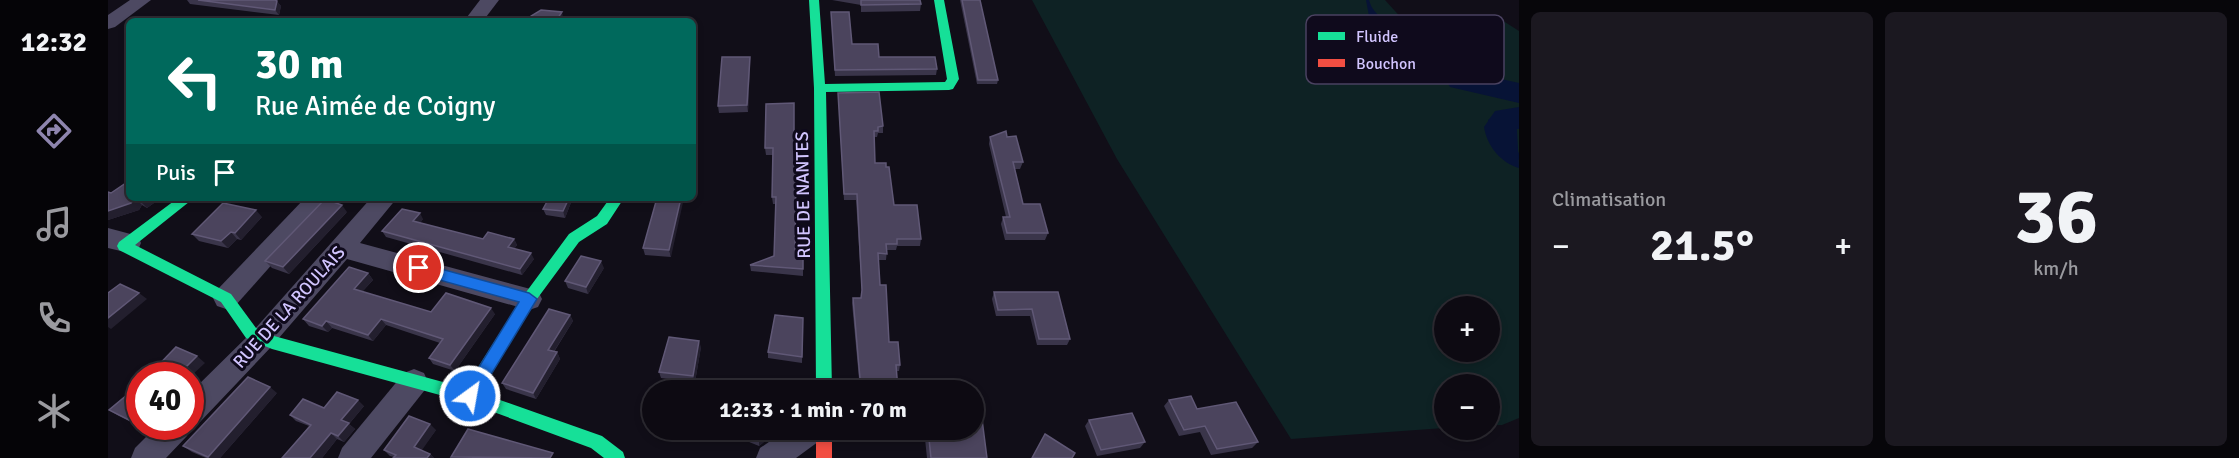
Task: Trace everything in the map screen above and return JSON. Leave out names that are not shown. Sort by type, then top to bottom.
[{"type":"street","points":[[108,23],[142,0]]},
{"type":"street","points":[[475,18],[490,0]]},
{"type":"street","name":"RUE DE NANTES","points":[[814,0],[820,88],[824,380]]},
{"type":"street","points":[[820,88],[949,86],[953,79],[939,0]]},
{"type":"street","points":[[117,246],[183,201]]},
{"type":"street","points":[[226,298],[316,201]]},
{"type":"street","name":"RUE DE LA ROULAIS","points":[[204,398],[263,338],[344,248],[383,201]]},
{"type":"street","points":[[470,396],[529,299],[574,238],[602,220],[614,201]]},
{"type":"street","points":[[117,246],[226,298],[251,333],[414,382],[470,396],[597,442],[617,458]]},
{"type":"street","points":[[344,248],[529,299]]},
{"type":"street","points":[[354,458],[414,382]]},
{"type":"street","points":[[146,458],[163,440]]},
{"type":"street","points":[[771,458],[796,440]]},
{"type":"street","points":[[824,440],[824,458]]},
{"type":"green space","points":[[1032,0],[1385,0],[1399,15],[1306,15],[1306,84],[1504,84],[1504,21],[1519,31],[1519,418],[1500,425],[1500,374],[1434,374],[1434,429],[1291,439],[1117,159]]},
{"type":"water","points":[[1366,0],[1369,0],[1378,15],[1369,15]]},
{"type":"water","points":[[1457,84],[1492,84],[1519,89],[1519,92]]},
{"type":"water","points":[[1519,109],[1519,116],[1504,118],[1502,129],[1505,137],[1519,153],[1519,160],[1494,134],[1488,120],[1497,112]]},
{"type":"building","points":[[198,0],[275,0],[277,1],[275,10]]},
{"type":"building","points":[[861,0],[920,0],[921,4],[861,5]]},
{"type":"building","points":[[962,0],[980,0],[998,80],[978,80]]},
{"type":"building","points":[[541,10],[562,12],[558,18],[529,18]]},
{"type":"building","points":[[831,12],[849,12],[852,44],[878,44],[879,57],[935,57],[937,69],[835,70]]},
{"type":"building","points":[[722,57],[750,57],[747,105],[718,106]]},
{"type":"building","points":[[879,92],[883,126],[878,127],[878,131],[874,131],[875,163],[886,163],[886,167],[889,167],[894,205],[917,205],[921,239],[897,239],[897,244],[886,244],[887,254],[878,253],[880,285],[886,285],[889,342],[898,342],[900,365],[896,365],[897,380],[860,380],[853,298],[861,298],[862,290],[857,194],[844,194],[838,93]]},
{"type":"building","points":[[794,103],[794,147],[803,147],[803,181],[796,182],[795,249],[803,249],[803,269],[750,265],[774,256],[776,197],[772,197],[773,148],[765,148],[766,104]]},
{"type":"building","points":[[1006,131],[1007,137],[1016,136],[1023,162],[1013,162],[1023,204],[1040,204],[1048,233],[1007,233],[1003,217],[1010,217],[990,137]]},
{"type":"building","points":[[126,183],[126,201],[133,201],[108,211],[108,192],[111,193]]},
{"type":"building","points":[[323,201],[342,205],[283,267],[265,261]]},
{"type":"building","points":[[547,201],[568,201],[563,211],[543,209]]},
{"type":"building","points":[[656,201],[680,201],[669,250],[643,248]]},
{"type":"building","points":[[223,203],[256,210],[235,233],[231,232],[221,241],[192,234]]},
{"type":"building","points":[[402,209],[420,213],[413,221],[483,239],[488,232],[514,239],[508,247],[531,253],[520,269],[382,231]]},
{"type":"building","points":[[581,256],[601,261],[586,287],[565,281]]},
{"type":"building","points":[[349,267],[368,273],[354,289],[431,312],[446,293],[491,308],[450,365],[429,358],[443,339],[381,319],[368,335],[326,321],[322,326],[303,319]]},
{"type":"building","points":[[120,284],[139,293],[108,318],[108,293]]},
{"type":"building","points":[[994,292],[1058,292],[1070,339],[1039,339],[1032,309],[998,310]]},
{"type":"building","points":[[549,309],[570,315],[548,350],[557,352],[533,393],[502,383]]},
{"type":"building","points":[[775,315],[803,318],[802,357],[768,352]]},
{"type":"building","points":[[669,337],[699,341],[693,376],[659,372]]},
{"type":"building","points":[[176,347],[197,356],[191,362],[162,362]]},
{"type":"building","points":[[248,377],[270,387],[208,457],[183,446],[189,440],[204,440],[204,424]]},
{"type":"building","points":[[337,392],[358,400],[341,420],[349,423],[338,436],[331,433],[310,458],[282,458],[311,425],[290,415],[303,399],[324,408]]},
{"type":"building","points":[[126,396],[126,418],[109,410]]},
{"type":"building","points":[[1191,396],[1197,409],[1236,402],[1258,442],[1217,449],[1205,426],[1184,430],[1169,400]]},
{"type":"building","points":[[1132,413],[1145,442],[1101,450],[1089,420]]},
{"type":"building","points":[[409,416],[430,424],[414,447],[430,454],[427,458],[393,458],[396,455],[384,450]]},
{"type":"building","points":[[468,429],[553,453],[550,458],[451,457]]},
{"type":"building","points":[[1045,434],[1075,453],[1072,458],[1032,458]]},
{"type":"building","points":[[984,435],[987,458],[931,458],[929,440],[984,440]]},
{"type":"waterway","points":[[1479,84],[1519,93]]},
{"type":"waterway","points":[[1519,118],[1506,119],[1500,127],[1502,137],[1519,156]]},
{"type":"traffic: fast","points":[[814,0],[820,88],[824,380]]},
{"type":"traffic: fast","points":[[820,88],[949,86],[953,79],[939,0]]},
{"type":"traffic: fast","points":[[183,201],[124,246],[226,298],[251,333],[272,342],[469,396],[596,442],[617,458]]},
{"type":"traffic: fast","points":[[469,396],[529,299],[574,238],[602,220],[615,201]]},
{"type":"traffic: jam","points":[[824,440],[824,458]]},
{"type":"route","points":[[419,268],[529,299],[470,396]]}]
